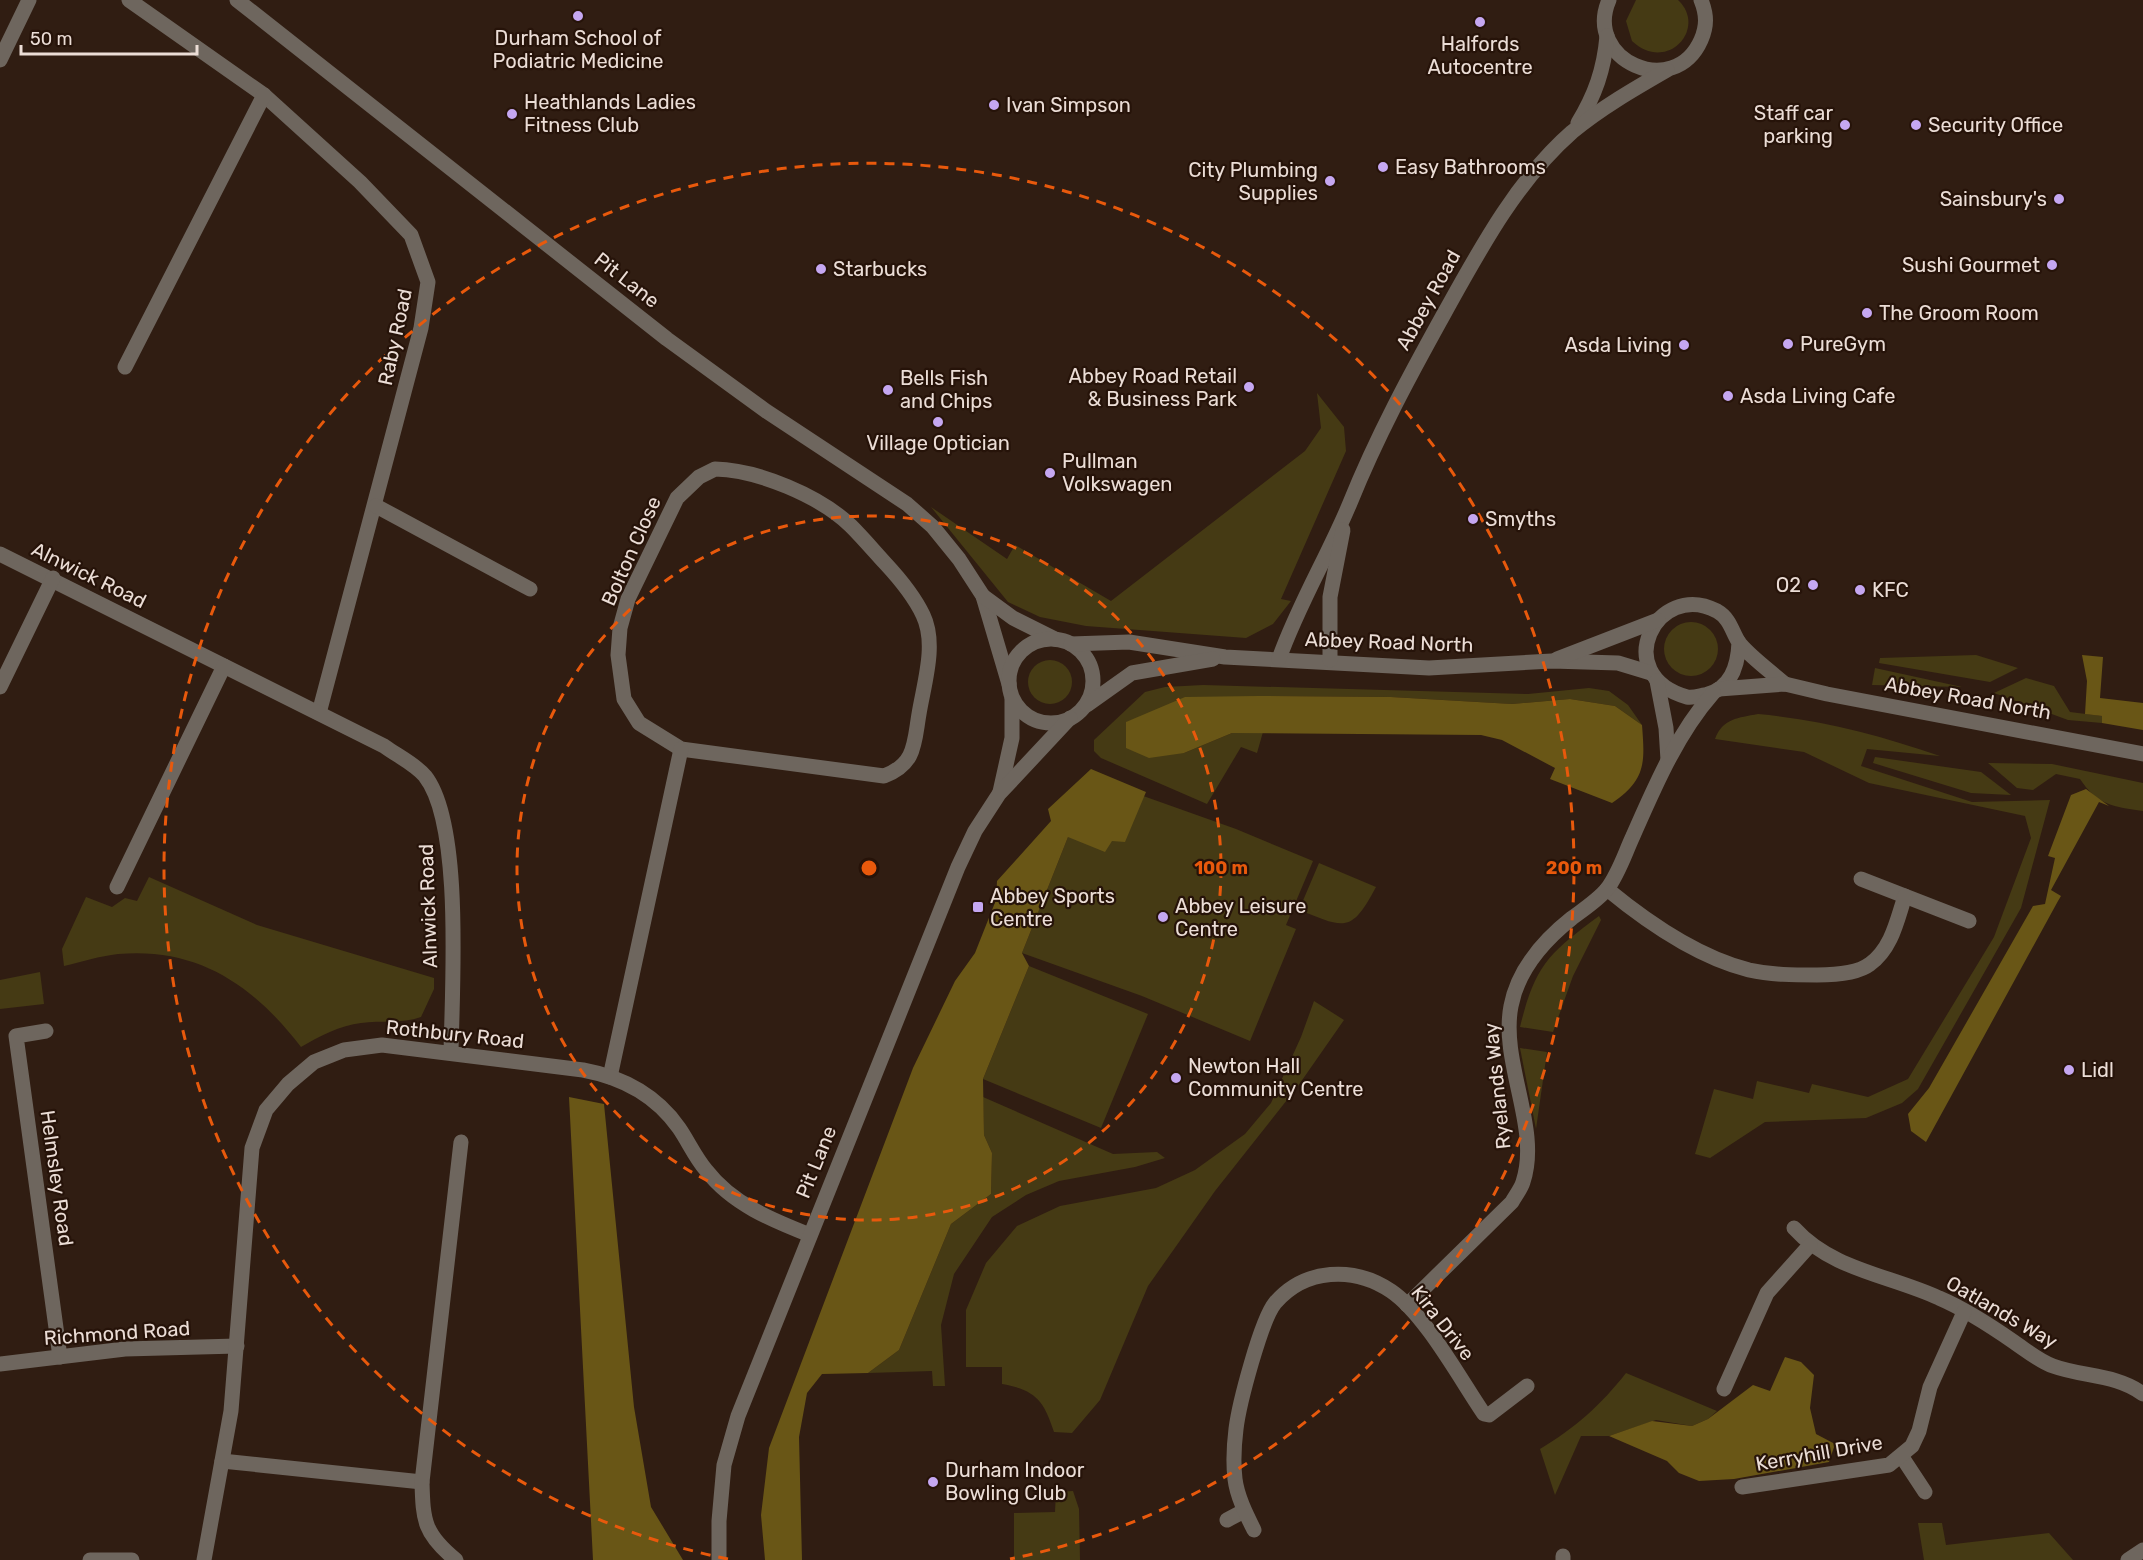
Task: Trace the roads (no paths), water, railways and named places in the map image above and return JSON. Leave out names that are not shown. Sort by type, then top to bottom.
[{"type":"street","points":[[0,60],[29,0]]},
{"type":"street","name":"Raby Road","points":[[129,0],[264,95],[360,182],[411,235],[428,282],[421,328],[320,712]]},
{"type":"street","name":"Pit Lane","points":[[237,0],[667,339],[766,411],[907,504],[933,527],[959,559],[983,596],[1011,691]]},
{"type":"street","name":"Abbey Road","points":[[1571,133],[1598,86],[1605,60],[1606,8],[1609,0]]},
{"type":"street","name":"Abbey Road","points":[[1278,659],[1289,629],[1349,504],[1389,411],[1487,236],[1538,168],[1571,133],[1609,104],[1684,62],[1697,50],[1706,30],[1706,12],[1701,0]]},
{"type":"street","points":[[1607,36],[1613,48],[1630,64],[1652,71],[1667,70]]},
{"type":"street","points":[[125,367],[264,95]]},
{"type":"street","name":"Bolton Close","points":[[715,469],[734,469],[770,480],[822,504],[850,525],[899,579],[924,616],[929,647],[913,753],[899,770],[884,776],[681,749],[639,723],[624,699],[618,655],[620,628],[628,599],[677,498],[699,477],[715,469]]},
{"type":"street","name":"Abbey Road","points":[[1330,660],[1332,582],[1349,504]]},
{"type":"street","points":[[376,506],[530,589]]},
{"type":"street","name":"Alnwick Road","points":[[0,554],[53,578],[224,666],[320,712],[384,746],[424,776],[440,806],[450,850],[451,1053]]},
{"type":"street","points":[[0,687],[53,578]]},
{"type":"street","name":"Pit Lane","points":[[983,596],[1013,618],[1056,639]]},
{"type":"street","points":[[1683,605],[1705,606],[1720,613],[1733,627],[1739,642],[1738,663],[1731,678],[1716,691],[1692,698],[1669,692],[1654,677],[1646,657],[1647,643],[1658,620],[1669,611],[1683,605]]},
{"type":"street","name":"Abbey Road North","points":[[1552,661],[1658,620]]},
{"type":"street","points":[[999,794],[1012,738],[1011,691],[1015,660],[1032,643],[1056,639],[1071,644],[1081,652],[1092,674],[1093,686],[1076,713],[1058,722],[1032,718],[1021,710],[1011,691]]},
{"type":"street","points":[[1071,644],[1128,642],[1225,657]]},
{"type":"street","name":"Abbey Road North","points":[[1739,642],[1785,684]]},
{"type":"street","points":[[999,794],[1076,713],[1113,684],[1132,673],[1225,657]]},
{"type":"street","name":"Abbey Road North","points":[[1225,657],[1330,660],[1429,668],[1552,661],[1618,663],[1654,677]]},
{"type":"street","points":[[117,886],[224,666]]},
{"type":"street","name":"Ryelands Way","points":[[1654,677],[1666,728],[1668,760]]},
{"type":"street","name":"Abbey Road North","points":[[1716,691],[1785,684],[2143,754]]},
{"type":"street","name":"Ryelands Way","points":[[1407,1305],[1512,1202],[1523,1183],[1526,1149],[1508,1029],[1511,1004],[1520,978],[1535,953],[1555,932],[1607,889],[1624,858],[1668,760],[1687,727],[1716,691]]},
{"type":"street","points":[[610,1077],[681,749]]},
{"type":"street","name":"Pit Lane","points":[[719,1560],[719,1521],[724,1465],[738,1416],[958,867],[975,831],[999,794]]},
{"type":"street","points":[[1861,879],[1969,921]]},
{"type":"street","points":[[1607,889],[1648,921],[1708,954],[1748,969],[1783,975],[1827,975],[1852,972],[1869,965],[1886,949],[1905,896]]},
{"type":"street","name":"Helmsley Road","points":[[46,1031],[16,1036],[60,1357]]},
{"type":"street","name":"Rothbury Road","points":[[204,1560],[231,1411],[252,1148],[266,1110],[288,1084],[314,1062],[344,1050],[382,1045],[583,1070],[610,1077],[635,1088],[666,1112],[706,1171],[736,1200],[773,1220],[810,1235]]},
{"type":"street","points":[[456,1560],[438,1546],[423,1519],[422,1482],[461,1142]]},
{"type":"street","name":"Oatlands Way","points":[[1794,1228],[1810,1245],[1841,1263],[1940,1298],[2050,1365],[2108,1378],[2143,1394]]},
{"type":"street","points":[[1724,1389],[1767,1293],[1810,1245]]},
{"type":"street","name":"Kira Drive","points":[[1254,1530],[1244,1511],[1235,1482],[1233,1452],[1236,1425],[1265,1321],[1274,1304],[1289,1290],[1327,1273],[1368,1278],[1391,1291],[1407,1305],[1484,1414],[1489,1415],[1527,1386]]},
{"type":"street","name":"Kerryhill Drive","points":[[1742,1487],[1889,1465],[1902,1457],[1912,1446],[1919,1431],[1930,1387],[1964,1312]]},
{"type":"street","name":"Richmond Road","points":[[0,1364],[125,1349],[237,1346]]},
{"type":"street","name":"Kerryhill Drive","points":[[1902,1457],[1925,1492]]},
{"type":"street","points":[[222,1461],[422,1482]]},
{"type":"street","points":[[1227,1520],[1244,1511]]},
{"type":"street","points":[[2128,1560],[2143,1550]]},
{"type":"street","points":[[90,1560],[132,1560]]},
{"type":"place","name":"Durham School of Podiatric Medicine","points":[[578,16]]},
{"type":"place","name":"Halfords Autocentre","points":[[1480,22]]},
{"type":"place","name":"Ivan Simpson","points":[[994,105]]},
{"type":"place","name":"Heathlands Ladies Fitness Club","points":[[512,114]]},
{"type":"place","name":"Staff car parking","points":[[1845,125]]},
{"type":"place","name":"Security Office","points":[[1916,125]]},
{"type":"place","name":"Easy Bathrooms","points":[[1383,167]]},
{"type":"place","name":"City Plumbing Supplies","points":[[1330,181]]},
{"type":"place","name":"Sainsbury's","points":[[2059,199]]},
{"type":"place","name":"Sushi Gourmet","points":[[2052,265]]},
{"type":"place","name":"Starbucks","points":[[821,269]]},
{"type":"place","name":"The Groom Room","points":[[1867,313]]},
{"type":"place","name":"PureGym","points":[[1788,344]]},
{"type":"place","name":"Asda Living","points":[[1684,345]]},
{"type":"place","name":"Abbey Road Retail & Business Park","points":[[1249,387]]},
{"type":"place","name":"Bells Fish and Chips","points":[[888,390]]},
{"type":"place","name":"Asda Living Cafe","points":[[1728,396]]},
{"type":"place","name":"Village Optician","points":[[938,422]]},
{"type":"place","name":"Pullman Volkswagen","points":[[1050,473]]},
{"type":"place","name":"Smyths","points":[[1473,519]]},
{"type":"place","name":"O2","points":[[1813,585]]},
{"type":"place","name":"KFC","points":[[1860,590]]},
{"type":"place","name":"Abbey Sports Centre","points":[[978,907]]},
{"type":"place","name":"Abbey Leisure Centre","points":[[1163,917]]},
{"type":"place","name":"Lidl","points":[[2069,1070]]},
{"type":"place","name":"Newton Hall Community Centre","points":[[1176,1078]]},
{"type":"place","name":"Durham Indoor Bowling Club","points":[[933,1482]]}]
